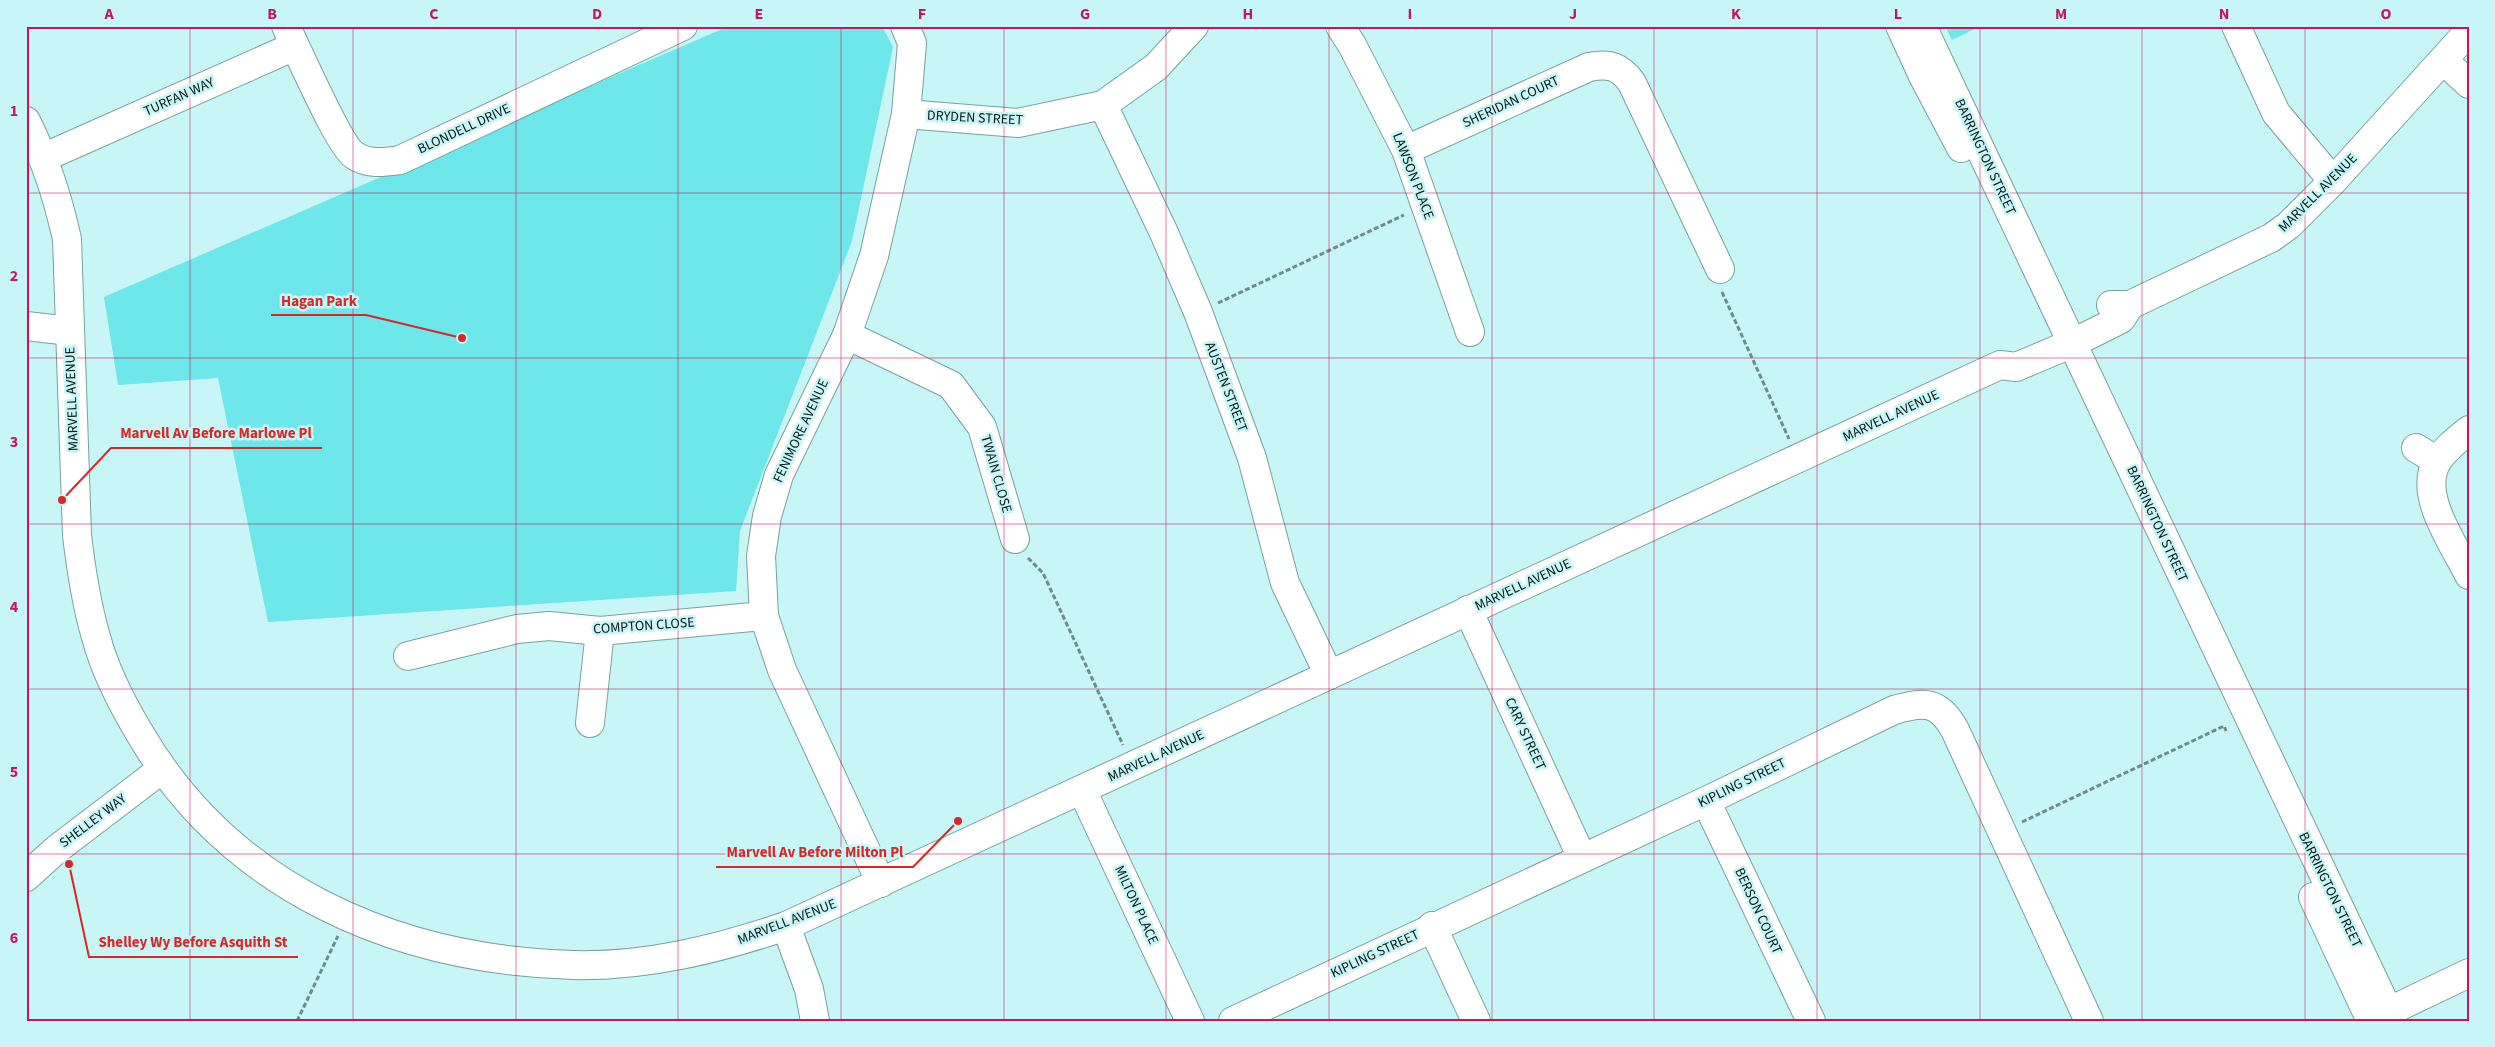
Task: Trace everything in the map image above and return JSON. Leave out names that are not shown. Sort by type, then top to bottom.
[{"type":"street","name":"BLONDELL DRIVE","points":[[291,36],[340,136],[354,155],[376,163],[400,160],[683,26]]},
{"type":"street","name":"FENIMORE AVENUE","points":[[881,884],[782,670],[764,616],[761,556],[767,516],[779,475],[847,335],[874,256],[906,114],[912,43],[905,26]]},
{"type":"street","name":"DRYDEN STREET","points":[[906,114],[1018,123],[1103,105],[1156,67],[1194,26]]},
{"type":"street","name":"LAWSON PLACE","points":[[1340,26],[1352,44],[1406,150],[1470,332]]},
{"type":"street","name":"BARRINGTON STREET","points":[[1900,26],[1923,76],[2060,338]]},
{"type":"street","name":"BARRINGTON STREET","points":[[1922,26],[2060,338],[2381,1018]]},
{"type":"street","points":[[2236,26],[2276,113],[2333,181]]},
{"type":"street","name":"MARVELL AVENUE","points":[[26,122],[45,158],[57,193],[67,238],[77,535],[88,607],[99,647],[122,703],[162,769],[218,833],[246,857],[283,884],[330,909],[378,930],[465,954],[521,962],[575,965],[638,961],[694,953],[742,941],[786,926],[881,884],[1468,610],[2000,365],[2008,352],[2060,338],[2114,303],[2130,305],[2271,238],[2289,225],[2333,181],[2469,31]]},
{"type":"street","name":"TURFAN WAY","points":[[45,158],[291,36]]},
{"type":"street","name":"SHERIDAN COURT","points":[[1406,150],[1589,66],[1620,58],[1720,269]]},
{"type":"street","points":[[2443,60],[2469,84]]},
{"type":"street","name":"AUSTEN STREET","points":[[1103,105],[1164,233],[1198,312],[1252,458],[1285,583],[1329,675]]},
{"type":"street","points":[[26,326],[70,331]]},
{"type":"street","name":"TWAIN CLOSE","points":[[847,335],[951,385],[982,427],[1015,539]]},
{"type":"street","points":[[2469,430],[2446,450],[2426,455],[2432,475],[2430,489],[2434,504],[2469,575]]},
{"type":"street","name":"CARY STREET","points":[[1468,610],[1582,858]]},
{"type":"street","name":"COMPTON CLOSE","points":[[408,656],[517,629],[550,626],[600,631],[764,616]]},
{"type":"street","points":[[590,723],[600,631]]},
{"type":"street","name":"KIPLING STREET","points":[[1233,1021],[1894,710],[1924,705],[1938,707],[1947,716],[2089,1021]]},
{"type":"street","name":"SHELLEY WAY","points":[[26,877],[57,849],[162,769]]},
{"type":"street","name":"MILTON PLACE","points":[[1082,790],[1190,1021]]},
{"type":"street","name":"BERSON COURT","points":[[1706,800],[1811,1021]]},
{"type":"street","points":[[786,926],[809,989],[815,1021]]},
{"type":"street","points":[[1432,926],[1476,1021]]},
{"type":"street","points":[[2381,1018],[2469,973]]},
{"type":"path","points":[[1198,312],[1426,206]]},
{"type":"path","points":[[1720,269],[1722,294],[1798,459]]},
{"type":"path","points":[[1015,539],[1030,560],[1043,573],[1126,750]]},
{"type":"path","points":[[2001,832],[2224,726],[2226,731]]},
{"type":"path","points":[[297,1021],[339,933]]},
{"type":"shaded area","points":[[729,26],[882,26],[893,47],[852,241],[740,531],[736,591],[268,622],[218,378],[118,385],[104,297]]},
{"type":"shaded area","points":[[1945,26],[1981,26],[1952,40]]},
{"type":"place","name":"Hagan Park","points":[[462,338]]},
{"type":"place","name":"Marvell Av Before Marlowe Pl","points":[[62,500]]},
{"type":"place","name":"Marvell Av Before Milton Pl","points":[[958,821]]},
{"type":"place","name":"Shelley Wy Before Asquith St","points":[[69,864]]}]
